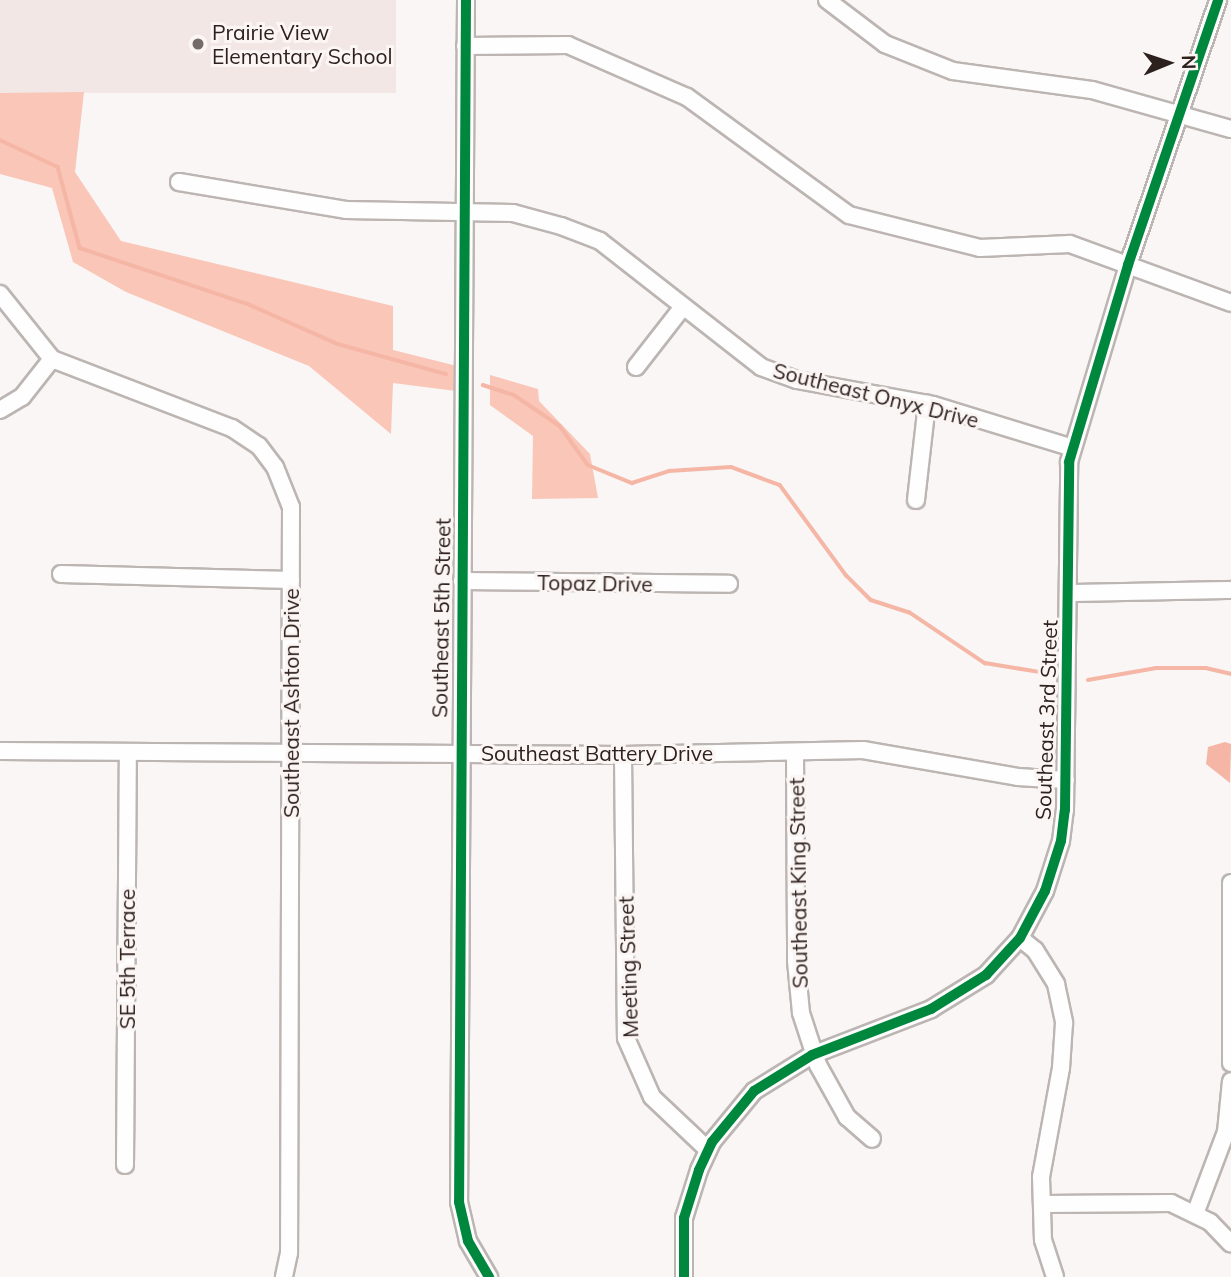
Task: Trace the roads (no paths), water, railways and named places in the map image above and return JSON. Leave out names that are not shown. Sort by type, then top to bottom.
[{"type":"street","name":"Southeast 5th Street","points":[[466,0],[462,581],[458,753],[459,1202],[467,1236],[489,1277]]},
{"type":"street","points":[[827,0],[885,44],[953,72],[1092,90],[1231,129]]},
{"type":"street","name":"Southeast 3rd Street","points":[[684,1277],[684,1218],[708,1150],[754,1091],[812,1055],[931,1009],[986,975],[1020,938],[1045,891],[1061,841],[1066,780],[1073,448],[1128,265],[1218,0]]},
{"type":"street","points":[[465,46],[568,45],[687,97],[849,215],[980,248],[1070,244],[1231,303]]},
{"type":"street","name":"Southeast Onyx Drive","points":[[179,182],[346,210],[513,214],[600,241],[761,367],[797,380],[926,404],[1073,448]]},
{"type":"street","points":[[0,294],[52,359],[22,397],[0,410]]},
{"type":"street","points":[[636,367],[682,307]]},
{"type":"street","name":"Southeast Ashton Drive","points":[[52,359],[232,428],[259,446],[275,467],[291,507],[289,1253],[284,1277]]},
{"type":"street","points":[[916,500],[926,404]]},
{"type":"street","points":[[61,574],[291,580]]},
{"type":"street","name":"Topaz Drive","points":[[462,581],[729,584]]},
{"type":"street","points":[[1069,593],[1231,590]]},
{"type":"street","name":"Southeast Battery Drive","points":[[0,751],[623,755],[863,750],[1018,776],[1066,780]]},
{"type":"street","name":"SE 5th Terrace","points":[[125,1165],[128,752]]},
{"type":"street","name":"Southeast King Street","points":[[795,752],[796,961],[801,1013],[812,1055],[847,1117],[872,1139]]},
{"type":"street","name":"Meeting Street","points":[[623,755],[626,1038],[652,1097],[708,1150]]},
{"type":"street","points":[[1230,883],[1231,1063]]},
{"type":"street","points":[[1020,938],[1035,950],[1056,984],[1064,1023],[1041,1177],[1044,1204],[1043,1240],[1055,1277]]},
{"type":"street","points":[[1198,1208],[1226,1132],[1231,1081]]},
{"type":"street","points":[[1044,1204],[1160,1202],[1198,1208],[1231,1244]]},
{"type":"waterway","points":[[0,140],[58,167],[80,248],[250,305],[338,344],[446,374]]},
{"type":"waterway","points":[[483,385],[514,395],[560,426],[588,465],[632,483],[669,471],[731,467],[780,485],[846,575],[871,600],[909,612],[985,663],[1040,672]]},
{"type":"waterway","points":[[1088,680],[1156,668],[1206,668],[1231,674]]},
{"type":"place","name":"Prairie View Elementary School","points":[[198,44]]}]
